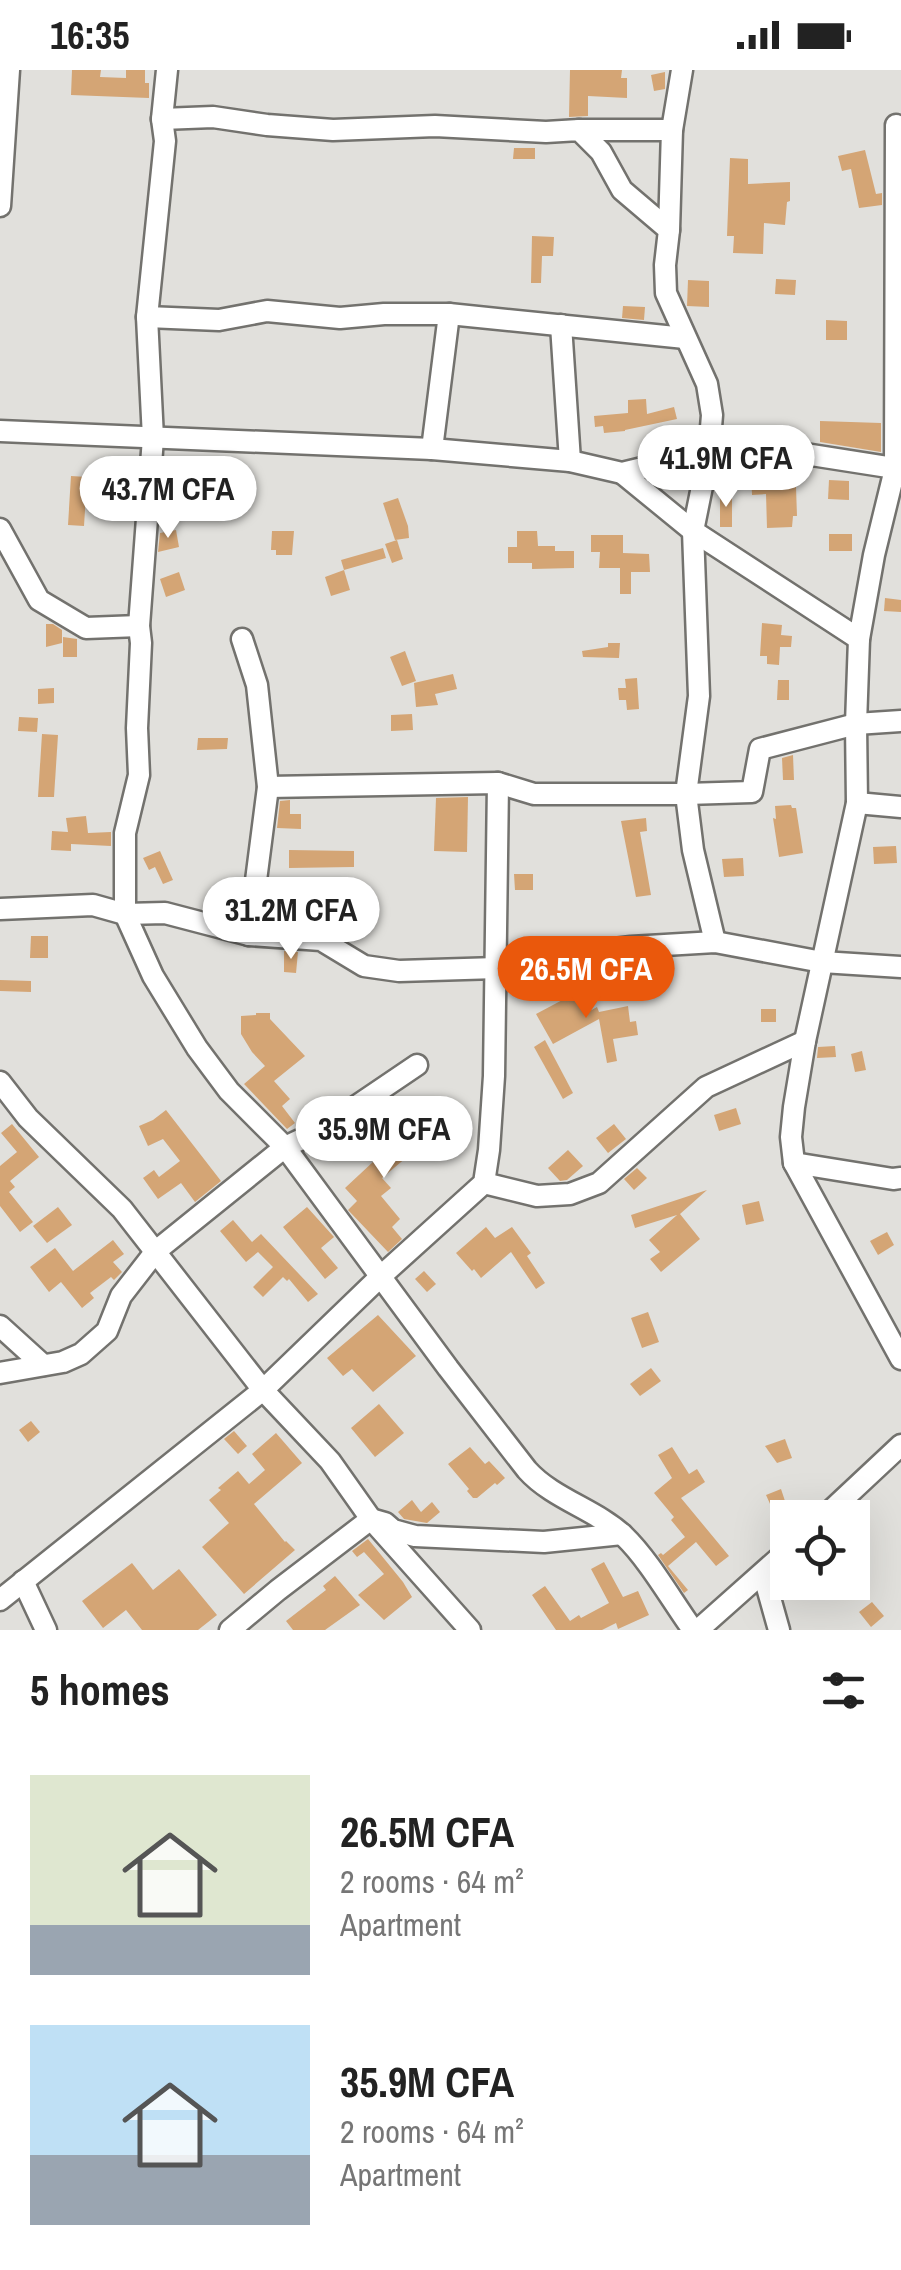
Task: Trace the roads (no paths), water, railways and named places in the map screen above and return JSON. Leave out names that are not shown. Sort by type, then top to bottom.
[{"type":"street","points":[[0,206],[9,70]]},
{"type":"street","points":[[167,70],[162,119],[165,141],[147,317],[153,438],[139,626],[139,775],[125,832],[125,914],[153,976],[197,1048],[229,1091],[285,1147],[534,1478],[622,1534],[696,1630],[770,1567]]},
{"type":"street","points":[[682,70],[672,130],[666,293],[707,384],[712,415],[710,452],[693,532],[699,696],[686,794],[693,850],[714,942]]},
{"type":"street","points":[[162,119],[213,117],[333,130],[435,126],[546,132],[672,130]]},
{"type":"street","points":[[896,125],[898,469],[874,555],[859,639],[857,803],[805,1042],[792,1137],[794,1163],[901,1359]]},
{"type":"street","points":[[580,130],[602,152],[622,190],[669,230]]},
{"type":"street","points":[[147,317],[219,320],[266,311],[340,318],[449,314],[685,338]]},
{"type":"street","points":[[432,449],[449,314]]},
{"type":"street","points":[[561,326],[570,461]]},
{"type":"street","points":[[0,430],[432,449],[570,461],[622,473],[710,452],[768,445],[898,469]]},
{"type":"street","points":[[622,473],[693,532],[859,639]]},
{"type":"street","points":[[0,529],[38,600],[86,628],[139,626]]},
{"type":"street","points":[[242,639],[258,685],[268,787],[249,936]]},
{"type":"street","points":[[268,787],[498,783],[534,794],[752,792],[760,749],[856,724],[901,721]]},
{"type":"street","points":[[0,1600],[263,1390],[484,1182],[494,1076],[498,783]]},
{"type":"street","points":[[857,803],[901,807]]},
{"type":"street","points":[[0,909],[93,905],[125,914],[165,913],[249,936],[321,940],[364,966],[398,971],[497,968],[612,949],[714,942],[822,962],[901,967]]},
{"type":"street","points":[[484,1182],[537,1196],[570,1194],[600,1183],[706,1087],[805,1042]]},
{"type":"street","points":[[0,1373],[63,1362],[82,1354],[107,1331],[121,1296],[156,1251],[285,1147],[321,1130],[417,1064]]},
{"type":"street","points":[[0,1082],[28,1118],[122,1209],[263,1390],[330,1460],[370,1519],[468,1629]]},
{"type":"street","points":[[794,1163],[901,1178]]},
{"type":"street","points":[[0,1326],[43,1365]]},
{"type":"street","points":[[842,1500],[901,1446]]},
{"type":"street","points":[[370,1519],[414,1536],[544,1542],[622,1534]]},
{"type":"street","points":[[230,1630],[370,1519]]},
{"type":"street","points":[[763,1573],[780,1630]]},
{"type":"street","points":[[23,1581],[46,1630]]}]
